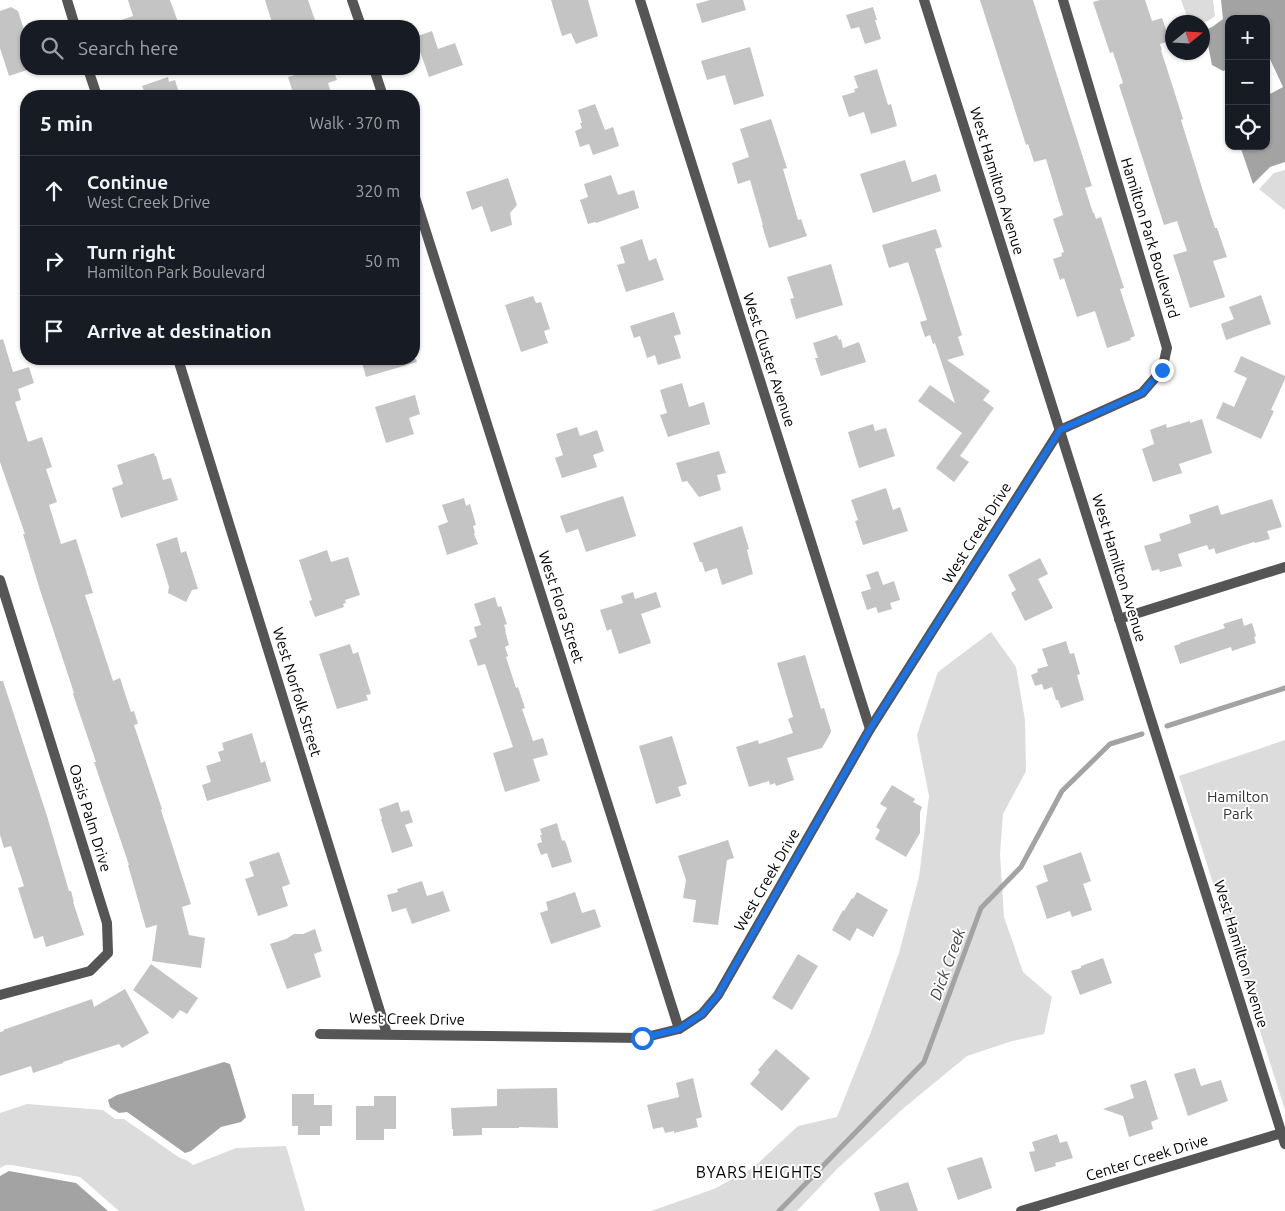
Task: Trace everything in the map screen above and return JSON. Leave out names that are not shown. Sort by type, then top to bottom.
[{"type":"street","points":[[67,0],[73,20]]},
{"type":"street","points":[[352,0],[358,20]]},
{"type":"street","name":"West Cluster Avenue","points":[[640,0],[870,729]]},
{"type":"street","name":"West Hamilton Avenue","points":[[924,0],[1285,1144]]},
{"type":"street","name":"Hamilton Park Boulevard","points":[[1060,430],[1142,393],[1162,370],[1167,348],[1063,0]]},
{"type":"street","points":[[90,75],[95,90]]},
{"type":"street","points":[[376,75],[381,90]]},
{"type":"street","name":"West Flora Street","points":[[420,213],[679,1029]]},
{"type":"street","name":"West Norfolk Street","points":[[180,365],[388,1034]]},
{"type":"street","name":"West Creek Drive","points":[[320,1034],[642,1038],[679,1029],[702,1014],[718,995],[870,729],[1060,430]]},
{"type":"street","points":[[1119,618],[1285,567]]},
{"type":"street","name":"Oasis Palm Drive","points":[[0,580],[107,922],[108,953],[90,971],[0,995]]},
{"type":"street","name":"Center Creek Drive","points":[[1021,1211],[1282,1134]]},
{"type":"green space","points":[[1181,0],[1213,0],[1215,16],[1210,19],[1210,15],[1186,15]]},
{"type":"green space","points":[[1285,170],[1285,210],[1259,189],[1274,173]]},
{"type":"green space","points":[[991,632],[1016,667],[1025,720],[1026,771],[1003,814],[1000,854],[1004,917],[1023,972],[1052,997],[1044,1034],[1012,1041],[967,1056],[905,1107],[837,1169],[797,1211],[651,1211],[714,1189],[753,1168],[798,1126],[837,1117],[871,1032],[899,953],[919,877],[929,796],[917,735],[938,672]]},
{"type":"green space","name":"Hamilton Park","points":[[1285,740],[1285,1110],[1179,776]]},
{"type":"green space","points":[[27,1104],[103,1110],[115,1119],[124,1119],[193,1165],[236,1148],[286,1146],[305,1211],[119,1211],[80,1177],[11,1165],[0,1168],[0,1113]]},
{"type":"shaded area","points":[[1221,0],[1285,0],[1285,162],[1270,167],[1253,184],[1241,150],[1270,150],[1270,94],[1283,87],[1270,59],[1270,15],[1225,15],[1225,70],[1223,71],[1212,65],[1210,28],[1223,19]]},
{"type":"shaded area","points":[[224,1062],[230,1064],[246,1117],[241,1122],[221,1127],[191,1151],[185,1153],[127,1112],[119,1113],[110,1107],[108,1100],[117,1095]]},
{"type":"shaded area","points":[[9,1171],[76,1183],[108,1211],[0,1211],[0,1176]]},
{"type":"building","points":[[128,0],[170,0],[177,20],[122,20],[133,16]]},
{"type":"building","points":[[265,0],[308,0],[315,20],[271,20]]},
{"type":"building","points":[[551,0],[588,0],[598,36],[576,44],[571,33],[562,36]]},
{"type":"building","points":[[710,0],[743,0],[746,10],[702,23],[696,4]]},
{"type":"building","points":[[980,0],[1033,0],[1092,186],[1085,188],[1096,219],[1101,217],[1124,288],[1120,289],[1135,336],[1130,338],[1131,340],[1107,348],[1095,311],[1077,317],[1064,278],[1060,280],[1053,259],[1062,256],[1061,253],[1064,252],[1053,219],[1063,215],[1046,159],[1034,162],[1028,144],[1026,145]]},
{"type":"building","points":[[1100,0],[1145,0],[1152,21],[1162,18],[1165,27],[1165,42],[1160,44],[1161,50],[1204,194],[1227,257],[1213,261],[1225,297],[1190,308],[1173,255],[1187,251],[1177,221],[1164,225],[1119,85],[1123,83],[1113,52],[1110,53],[1093,2]]},
{"type":"building","points":[[11,7],[18,11],[21,20],[20,72],[9,76],[0,48],[0,11]]},
{"type":"building","points":[[873,7],[881,39],[865,44],[859,27],[851,29],[846,15]]},
{"type":"building","points":[[432,31],[438,49],[455,43],[463,65],[429,77],[420,51],[420,35]]},
{"type":"building","points":[[750,47],[764,96],[734,105],[725,75],[707,80],[701,61]]},
{"type":"building","points":[[877,69],[888,105],[891,104],[897,126],[871,134],[864,112],[849,117],[842,96],[855,92],[854,89],[858,88],[854,76]]},
{"type":"building","points":[[295,75],[335,75],[337,80],[328,83],[330,90],[292,90],[288,77]]},
{"type":"building","points":[[168,77],[169,82],[175,80],[178,90],[144,90],[142,86]]},
{"type":"building","points":[[595,104],[605,130],[613,127],[619,146],[593,155],[589,144],[580,147],[575,131],[582,128],[578,110]]},
{"type":"building","points":[[771,119],[787,168],[783,169],[798,220],[801,219],[807,236],[769,248],[750,180],[738,184],[732,163],[749,157],[740,129]]},
{"type":"building","points":[[905,160],[912,182],[936,174],[941,191],[873,213],[860,174]]},
{"type":"building","points":[[611,175],[618,195],[634,190],[639,208],[588,224],[580,200],[588,197],[584,184]]},
{"type":"building","points":[[508,178],[517,205],[510,213],[512,225],[491,232],[482,206],[472,210],[466,192]]},
{"type":"building","points":[[936,229],[942,247],[935,249],[962,335],[958,337],[964,355],[947,360],[990,391],[983,400],[994,408],[960,456],[969,462],[954,482],[936,468],[962,433],[918,401],[930,385],[955,403],[935,343],[933,344],[930,335],[925,337],[920,322],[927,320],[908,262],[889,268],[882,245]]},
{"type":"building","points":[[642,239],[649,261],[656,258],[664,280],[626,292],[617,265],[625,263],[620,247]]},
{"type":"building","points":[[831,264],[843,305],[796,319],[790,299],[794,298],[787,277]]},
{"type":"building","points":[[1261,295],[1271,324],[1226,340],[1221,324],[1234,319],[1229,307]]},
{"type":"building","points":[[533,296],[536,303],[541,302],[550,329],[544,331],[548,343],[521,352],[505,305]]},
{"type":"building","points":[[674,312],[681,334],[674,336],[681,358],[658,365],[655,355],[647,358],[640,336],[634,338],[630,326]]},
{"type":"building","points":[[837,335],[839,340],[841,339],[843,348],[859,342],[866,362],[821,376],[815,358],[818,358],[813,343]]},
{"type":"building","points":[[3,339],[13,372],[29,367],[34,383],[18,389],[21,400],[15,402],[28,442],[42,437],[52,467],[46,469],[57,502],[49,505],[61,544],[76,539],[93,593],[85,595],[113,681],[120,678],[131,712],[134,711],[138,724],[134,725],[191,904],[182,907],[189,935],[205,938],[201,968],[152,961],[157,925],[146,928],[129,865],[94,762],[96,762],[23,534],[25,534],[0,462],[0,340]]},
{"type":"building","points":[[1241,356],[1285,376],[1271,410],[1274,411],[1261,439],[1216,418],[1223,402],[1234,407],[1247,378],[1234,372]]},
{"type":"building","points":[[363,365],[407,365],[366,377]]},
{"type":"building","points":[[682,383],[689,407],[704,402],[710,424],[668,437],[660,415],[667,413],[660,390]]},
{"type":"building","points":[[415,395],[420,414],[409,418],[414,434],[386,443],[375,407]]},
{"type":"building","points":[[1202,419],[1212,453],[1179,464],[1182,473],[1153,482],[1142,449],[1154,444],[1150,430],[1166,424],[1167,428]]},
{"type":"building","points":[[873,424],[875,431],[886,428],[895,456],[859,468],[848,432]]},
{"type":"building","points":[[577,427],[580,436],[597,430],[604,451],[593,455],[597,467],[562,478],[555,458],[563,455],[556,434]]},
{"type":"building","points":[[719,451],[726,473],[717,475],[721,490],[699,497],[687,481],[682,482],[676,463]]},
{"type":"building","points":[[154,453],[163,480],[171,478],[178,500],[121,518],[112,488],[123,484],[117,465]]},
{"type":"building","points":[[886,488],[893,510],[900,507],[908,531],[863,545],[855,521],[858,520],[851,500]]},
{"type":"building","points":[[623,496],[636,536],[586,552],[578,529],[566,533],[560,516]]},
{"type":"building","points":[[464,498],[466,506],[470,504],[476,525],[473,526],[474,534],[478,544],[447,555],[438,526],[448,522],[442,505]]},
{"type":"building","points":[[1272,499],[1282,527],[1267,531],[1270,539],[1216,554],[1214,548],[1209,550],[1207,545],[1178,554],[1182,566],[1160,572],[1159,569],[1152,571],[1144,546],[1161,541],[1159,534],[1191,523],[1189,515],[1218,505],[1221,515]]},
{"type":"building","points":[[742,526],[749,549],[747,550],[753,574],[722,585],[717,568],[705,572],[693,543]]},
{"type":"building","points":[[177,537],[181,553],[186,551],[198,589],[192,590],[186,602],[168,593],[169,587],[156,544]]},
{"type":"building","points":[[327,550],[331,562],[348,557],[360,595],[345,600],[344,607],[315,617],[309,601],[312,600],[299,560]]},
{"type":"building","points":[[1040,558],[1048,574],[1038,579],[1053,608],[1025,621],[1011,593],[1016,590],[1008,575]]},
{"type":"building","points":[[878,571],[883,585],[894,581],[900,600],[890,603],[892,609],[878,613],[876,607],[867,610],[861,592],[871,589],[866,575]]},
{"type":"building","points":[[633,592],[635,599],[656,592],[661,607],[641,614],[651,643],[619,654],[611,629],[607,631],[600,610],[623,603],[621,596]]},
{"type":"building","points":[[495,597],[498,607],[501,606],[507,624],[504,625],[509,645],[505,647],[508,656],[506,657],[525,708],[522,709],[533,741],[543,738],[548,755],[533,759],[540,781],[505,792],[493,753],[513,747],[485,664],[478,666],[469,640],[477,637],[474,627],[481,625],[474,604]]},
{"type":"building","points":[[1242,618],[1244,626],[1252,623],[1256,643],[1232,651],[1231,647],[1180,664],[1174,646],[1225,628],[1223,624]]},
{"type":"building","points":[[1066,641],[1070,654],[1074,653],[1080,674],[1077,675],[1084,700],[1061,708],[1052,687],[1044,690],[1042,684],[1035,686],[1031,675],[1038,672],[1037,669],[1048,666],[1042,649]]},
{"type":"building","points":[[350,644],[353,654],[358,652],[371,694],[366,695],[368,700],[337,709],[319,654]]},
{"type":"building","points":[[805,655],[821,709],[824,708],[831,731],[830,734],[822,748],[787,758],[794,780],[776,786],[775,783],[770,785],[769,781],[749,787],[736,747],[758,740],[759,744],[793,733],[788,719],[793,717],[777,663]]},
{"type":"building","points":[[0,681],[3,681],[84,935],[46,947],[43,936],[34,939],[18,888],[24,886],[11,846],[4,848],[0,835]]},
{"type":"building","points":[[252,733],[261,763],[265,761],[271,781],[207,801],[202,785],[211,782],[206,766],[221,761],[218,752],[224,750],[222,743]]},
{"type":"building","points":[[672,736],[687,784],[678,787],[681,796],[656,804],[639,746]]},
{"type":"building","points":[[892,785],[915,799],[913,802],[922,807],[920,812],[920,833],[906,857],[875,839],[880,830],[876,827],[887,808],[880,804]]},
{"type":"building","points":[[398,802],[401,812],[409,810],[413,822],[405,825],[413,846],[392,853],[379,809]]},
{"type":"building","points":[[557,823],[562,841],[564,840],[566,843],[572,862],[552,868],[547,853],[541,855],[537,844],[542,842],[540,829]]},
{"type":"building","points":[[728,840],[734,858],[727,860],[718,925],[693,922],[696,900],[683,898],[686,880],[678,856]]},
{"type":"building","points":[[279,852],[290,884],[282,887],[288,906],[258,916],[245,879],[254,876],[249,862]]},
{"type":"building","points":[[1081,852],[1091,881],[1083,884],[1092,910],[1072,917],[1070,911],[1047,919],[1036,886],[1048,881],[1043,866]]},
{"type":"building","points":[[422,881],[427,896],[443,891],[450,911],[412,924],[406,908],[392,912],[387,895],[398,892],[397,889]]},
{"type":"building","points":[[575,892],[582,913],[595,909],[601,927],[551,944],[540,913],[548,910],[546,902]]},
{"type":"building","points":[[857,892],[888,910],[873,937],[857,928],[850,941],[832,930],[843,910]]},
{"type":"building","points":[[315,929],[322,951],[314,954],[321,977],[287,989],[270,944],[286,939],[294,934],[303,934]]},
{"type":"building","points":[[798,954],[818,966],[792,1010],[772,998]]},
{"type":"building","points":[[1103,958],[1112,983],[1080,995],[1071,971]]},
{"type":"building","points":[[151,964],[198,998],[187,1014],[180,1010],[173,1019],[133,990]]},
{"type":"building","points":[[125,989],[149,1033],[122,1048],[119,1044],[33,1073],[31,1066],[0,1076],[0,1032],[92,999],[94,1007]]},
{"type":"building","points":[[776,1049],[810,1078],[782,1111],[750,1084],[760,1072],[758,1070]]},
{"type":"building","points":[[1195,1068],[1201,1086],[1221,1080],[1228,1101],[1188,1116],[1174,1074]]},
{"type":"building","points":[[693,1078],[702,1117],[696,1119],[698,1127],[674,1133],[674,1131],[665,1133],[663,1127],[653,1129],[647,1105],[679,1097],[676,1083]]},
{"type":"building","points":[[1146,1080],[1158,1119],[1151,1122],[1153,1129],[1129,1137],[1123,1116],[1103,1109],[1134,1098],[1130,1085]]},
{"type":"building","points":[[557,1088],[558,1128],[482,1128],[482,1135],[453,1136],[451,1108],[497,1106],[497,1089]]},
{"type":"building","points":[[292,1094],[314,1094],[314,1105],[332,1105],[332,1126],[320,1126],[320,1135],[298,1135],[298,1126],[292,1126]]},
{"type":"building","points":[[374,1096],[396,1096],[396,1129],[384,1129],[384,1140],[356,1140],[356,1106],[374,1106]]},
{"type":"building","points":[[1057,1134],[1060,1143],[1067,1141],[1073,1158],[1055,1163],[1056,1166],[1035,1172],[1029,1152],[1035,1151],[1032,1142]]},
{"type":"building","points":[[982,1157],[992,1188],[958,1200],[947,1168]]},
{"type":"building","points":[[908,1182],[918,1211],[880,1211],[874,1193]]},
{"type":"waterway","name":"Dick Creek","points":[[1167,726],[1285,688]]},
{"type":"waterway","name":"Dick Creek","points":[[779,1211],[924,1062],[981,908],[1021,867],[1062,791],[1110,744],[1142,734]]},
{"type":"district","name":"BYARS HEIGHTS","points":[[759,1172]]},
{"type":"route","points":[[642,1038],[679,1029],[702,1014],[718,995],[870,729],[1060,430],[1142,393],[1162,370]]}]
